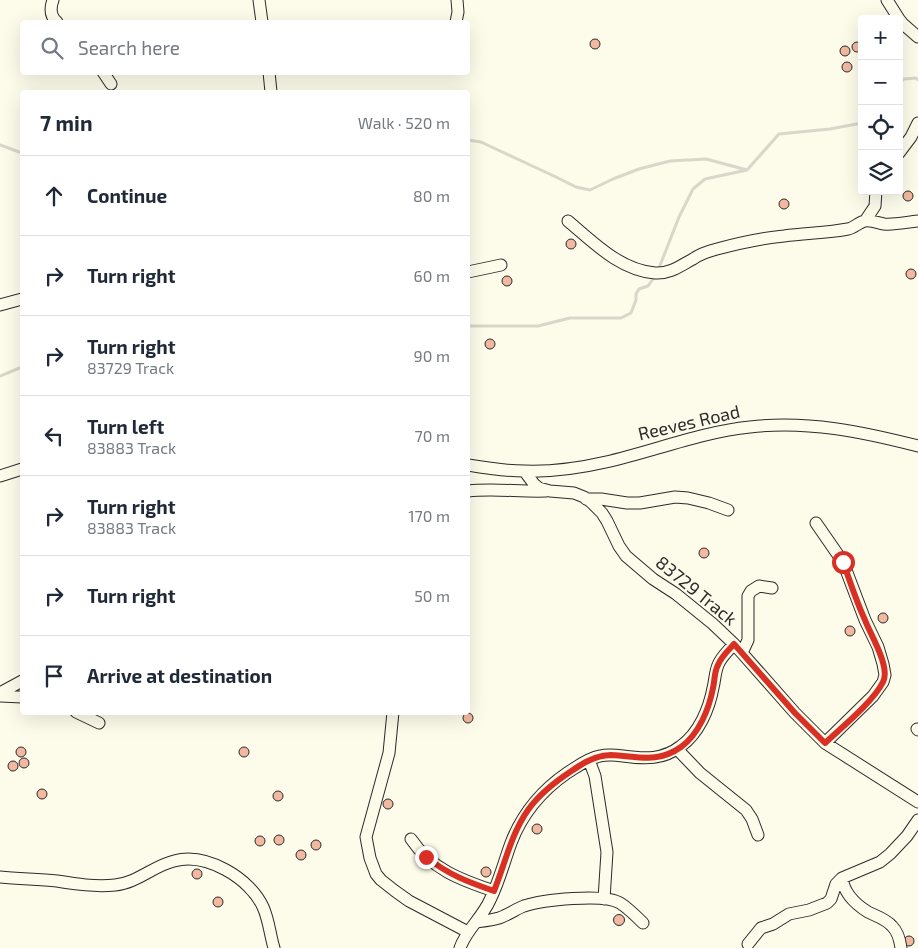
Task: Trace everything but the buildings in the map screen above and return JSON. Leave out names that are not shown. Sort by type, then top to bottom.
[{"type":"street","points":[[52,0],[50,8],[55,20]]},
{"type":"street","points":[[259,0],[262,20]]},
{"type":"street","points":[[456,20],[458,0]]},
{"type":"street","points":[[887,0],[896,15]]},
{"type":"street","points":[[903,24],[918,37]]},
{"type":"street","points":[[105,75],[111,84]]},
{"type":"street","points":[[269,75],[271,90]]},
{"type":"street","points":[[901,150],[911,137],[918,123]]},
{"type":"street","points":[[568,221],[602,249],[630,267],[653,273],[662,273],[678,268],[699,255],[716,249],[784,236],[851,229],[864,221],[875,206],[876,195]]},
{"type":"street","points":[[864,221],[885,224],[918,221]]},
{"type":"street","points":[[470,272],[501,265]]},
{"type":"street","points":[[0,305],[20,300]]},
{"type":"street","name":"Reeves Road","points":[[470,465],[525,472],[564,469],[606,462],[722,431],[770,425],[805,425],[844,429],[918,446]]},
{"type":"street","points":[[0,476],[20,470]]},
{"type":"street","points":[[525,472],[538,488],[550,492]]},
{"type":"street","points":[[470,491],[484,489],[550,492],[574,494],[586,499],[628,503],[640,503],[675,496],[709,503],[728,510]]},
{"type":"street","name":"83729 Track","points":[[586,499],[607,521],[626,556],[653,579],[705,616],[825,743],[918,802]]},
{"type":"street","points":[[816,523],[843,562],[864,620],[878,647],[885,675],[883,682],[873,696],[825,743]]},
{"type":"street","points":[[460,948],[468,932],[490,902],[514,837],[527,811],[545,790],[589,760],[600,756],[648,759],[662,756],[684,744],[694,733],[710,702],[717,666],[721,660],[748,640],[748,596],[751,591],[759,586],[772,588]]},
{"type":"street","points":[[0,694],[20,682]]},
{"type":"street","points":[[0,694],[20,697]]},
{"type":"street","points":[[83,715],[100,723]]},
{"type":"street","points":[[393,715],[389,753],[366,837],[370,858],[376,874],[395,891],[468,932]]},
{"type":"street","points":[[677,749],[700,773],[746,810],[752,819],[758,835]]},
{"type":"street","points":[[589,760],[595,776],[607,852],[604,899]]},
{"type":"street","points":[[748,944],[761,928],[773,924],[789,914],[827,903],[836,884],[842,878],[880,862],[907,836],[918,820]]},
{"type":"street","points":[[411,839],[418,850],[451,875],[494,891]]},
{"type":"street","points":[[0,877],[38,879],[79,885],[113,886],[129,882],[175,860],[202,860],[228,870],[253,892],[264,908],[274,948]]},
{"type":"street","points":[[842,878],[848,895],[867,911],[892,925],[896,931],[901,948]]},
{"type":"street","points":[[477,922],[498,918],[523,906],[536,903],[592,898],[618,902],[643,923]]},
{"type":"waterway","points":[[903,80],[916,78],[918,80]]},
{"type":"waterway","points":[[659,268],[679,217],[693,189],[705,179],[747,170],[779,134],[830,129],[858,124]]},
{"type":"waterway","points":[[470,140],[481,142],[576,187],[590,190],[639,169],[670,161],[706,159],[747,170]]},
{"type":"waterway","points":[[0,145],[20,152]]},
{"type":"waterway","points":[[470,326],[538,326],[570,318],[621,318],[631,313],[639,289],[648,286],[655,276]]},
{"type":"waterway","points":[[0,376],[20,368]]},
{"type":"route","points":[[426,857],[451,875],[494,891],[514,837],[527,811],[537,798],[565,775],[595,757],[611,755],[648,759],[669,754],[684,744],[694,733],[710,702],[717,666],[734,644],[795,713],[825,743],[873,696],[883,682],[885,675],[878,647],[864,620],[843,562]]}]
